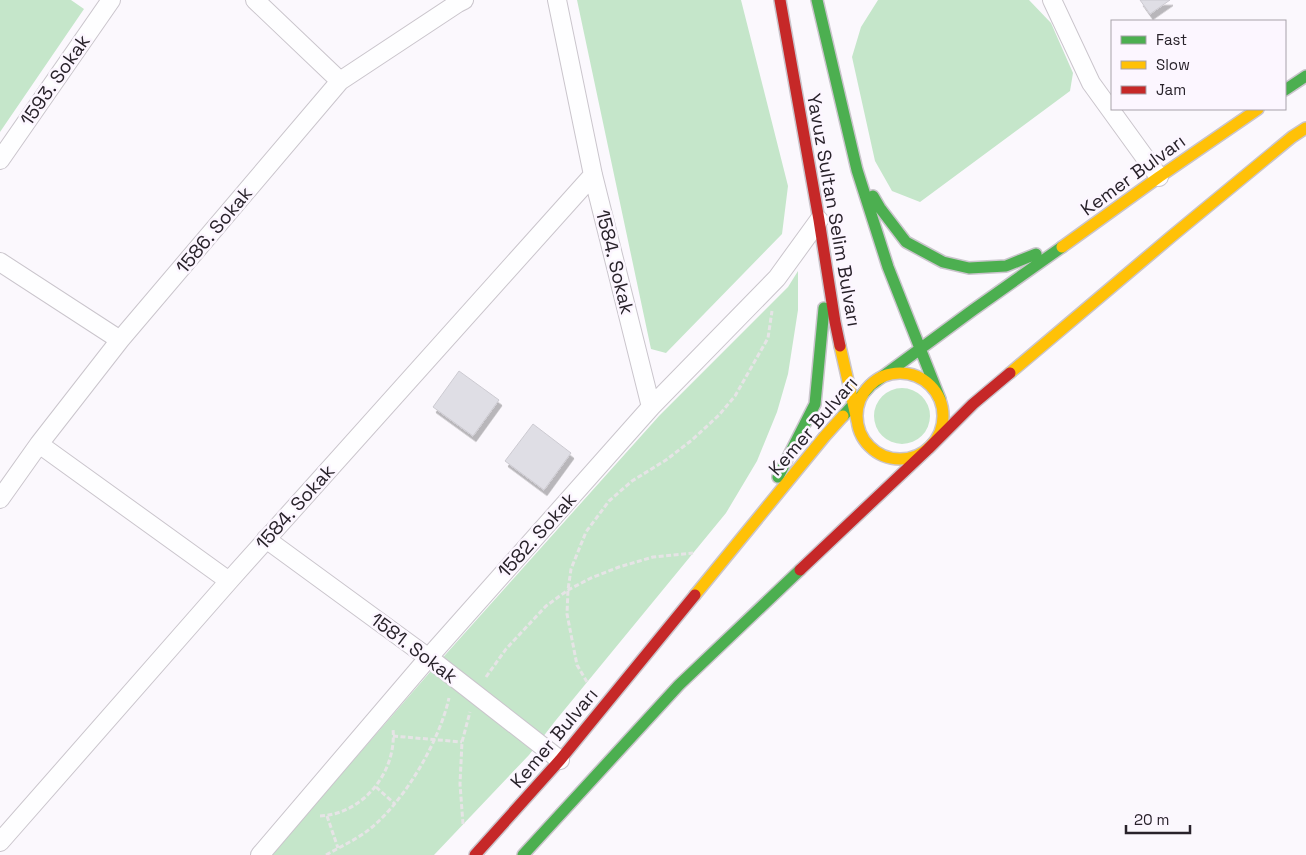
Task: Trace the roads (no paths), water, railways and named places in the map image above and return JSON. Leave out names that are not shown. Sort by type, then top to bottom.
[{"type":"main road","name":"Yavuz Sultan Selim Bulvarı","points":[[780,0],[835,322],[858,425]]},
{"type":"main road","name":"Yavuz Sultan Selim Bulvarı","points":[[817,0],[857,170],[888,267],[940,399]]},
{"type":"main road","points":[[1286,89],[1306,76]]},
{"type":"main road","name":"Kemer Bulvarı","points":[[475,855],[560,760],[825,436],[871,385],[1159,177],[1257,110]]},
{"type":"main road","points":[[523,855],[679,685],[973,404],[1292,137],[1306,128]]},
{"type":"main road","points":[[857,170],[880,208],[906,242],[943,262],[969,268],[1006,266],[1076,238]]},
{"type":"main road","points":[[758,519],[815,404],[828,274]]},
{"type":"main road","points":[[909,374],[922,379],[933,388],[940,399],[943,413],[942,426],[937,439],[928,449],[916,457],[901,460],[886,458],[873,450],[863,439],[858,425],[858,411],[862,396],[871,385],[889,375],[909,374]]},
{"type":"street","name":"1593. Sokak","points":[[0,160],[110,0]]},
{"type":"street","points":[[255,0],[340,81]]},
{"type":"street","name":"1584. Sokak","points":[[557,0],[593,175],[651,407]]},
{"type":"street","points":[[1052,0],[1091,82],[1111,110]]},
{"type":"street","name":"1586. Sokak","points":[[0,499],[39,444],[120,340],[340,81],[459,1]]},
{"type":"street","points":[[1111,110],[1159,177]]},
{"type":"street","name":"1584. Sokak","points":[[0,842],[266,539],[593,175]]},
{"type":"street","name":"1582. Sokak","points":[[260,855],[429,658],[651,407],[777,278],[819,220]]},
{"type":"street","points":[[0,262],[120,340]]},
{"type":"street","points":[[39,444],[229,581]]},
{"type":"street","name":"1581. Sokak","points":[[266,539],[429,658],[560,760]]}]
